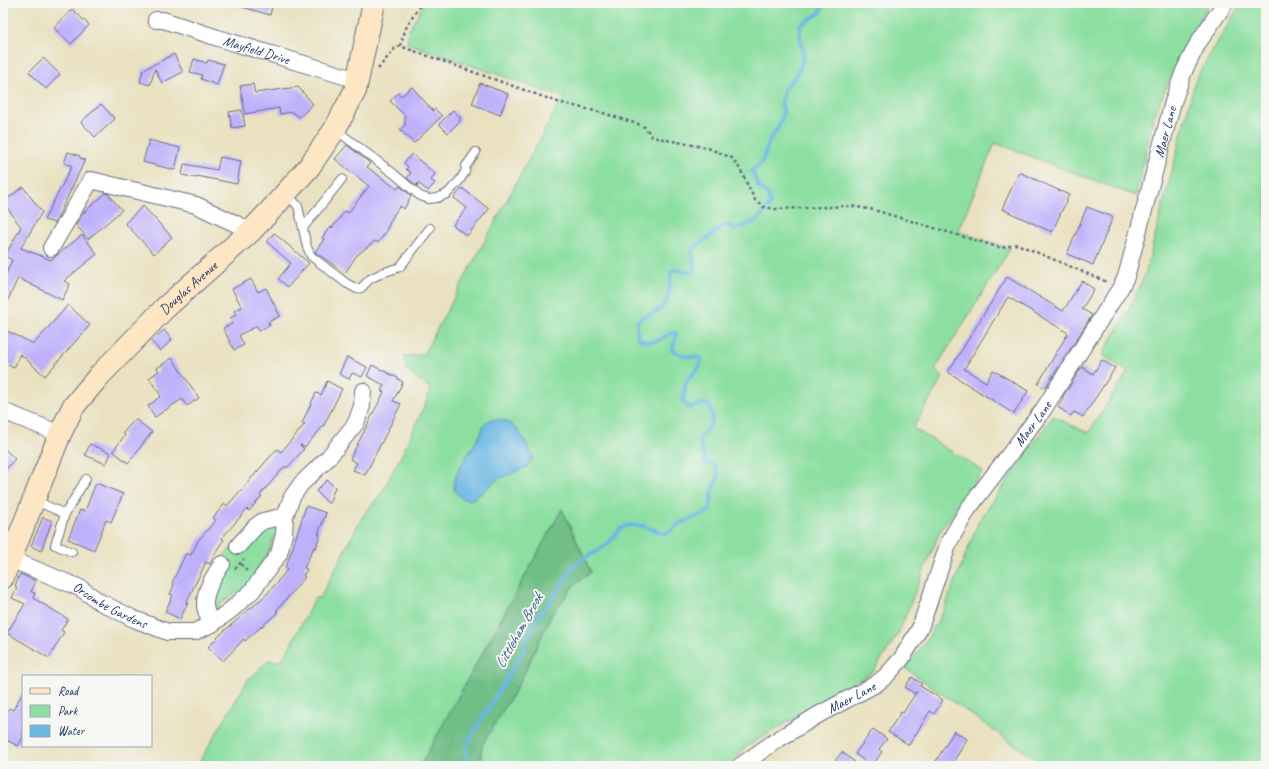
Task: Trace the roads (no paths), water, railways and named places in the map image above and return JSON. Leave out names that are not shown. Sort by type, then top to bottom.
[{"type":"street","name":"Douglas Avenue","points":[[6,564],[60,434],[74,407],[99,376],[165,308],[251,231],[287,193],[310,167],[335,129],[355,91],[367,76],[374,3]]},
{"type":"street","name":"Maer Lane","points":[[740,766],[789,732],[876,684],[886,676],[902,658],[913,642],[920,628],[944,556],[955,530],[968,509],[1043,410],[1121,287],[1130,264],[1173,102],[1184,71],[1198,43],[1225,3]]},
{"type":"street","name":"Mayfield Drive","points":[[156,20],[164,20],[218,38],[367,76]]},
{"type":"street","points":[[51,248],[91,180],[196,206],[251,231]]},
{"type":"street","name":"Orcombe Gardens","points":[[6,564],[80,588],[100,602],[127,616],[168,632],[194,632],[212,624],[252,591],[279,554],[284,534],[285,516],[292,497],[301,484],[328,458],[356,423],[362,406],[363,391]]},
{"type":"street","points":[[3,411],[60,434]]},
{"type":"street","points":[[238,546],[256,526],[263,521],[285,516]]},
{"type":"street","points":[[212,624],[206,606],[206,596],[215,575],[222,564]]},
{"type":"lane","points":[[335,129],[393,173],[420,196],[429,199],[447,194],[460,180],[465,172],[466,166],[476,152]]},
{"type":"lane","points":[[303,228],[342,179]]},
{"type":"lane","points":[[287,193],[298,206],[307,246],[311,256],[346,283],[358,289],[382,273],[400,267],[430,228]]},
{"type":"lane","points":[[72,552],[55,546],[65,514],[86,479]]},
{"type":"lane","points":[[33,500],[65,514]]},
{"type":"water","points":[[490,420],[503,420],[518,430],[525,440],[533,457],[527,467],[496,480],[483,492],[471,500],[462,499],[454,490],[454,481],[460,467],[480,435],[484,425]]},
{"type":"waterway","name":"Littleham Brook","points":[[465,766],[467,747],[475,730],[522,653],[537,618],[550,602],[573,567],[608,544],[620,529],[629,525],[643,526],[666,534],[680,523],[704,514],[710,510],[713,488],[719,475],[714,465],[705,462],[699,439],[712,421],[710,405],[703,404],[689,408],[683,402],[686,383],[701,363],[701,358],[685,356],[672,350],[676,337],[676,334],[673,333],[654,342],[639,339],[637,323],[644,316],[659,310],[666,302],[670,290],[671,272],[673,270],[694,271],[695,267],[692,252],[695,247],[715,233],[722,226],[729,225],[735,229],[747,225],[758,219],[768,208],[770,204],[768,195],[759,187],[752,171],[762,162],[770,139],[779,126],[784,111],[781,104],[784,89],[795,77],[804,55],[800,40],[800,25],[820,13],[823,3]]}]
